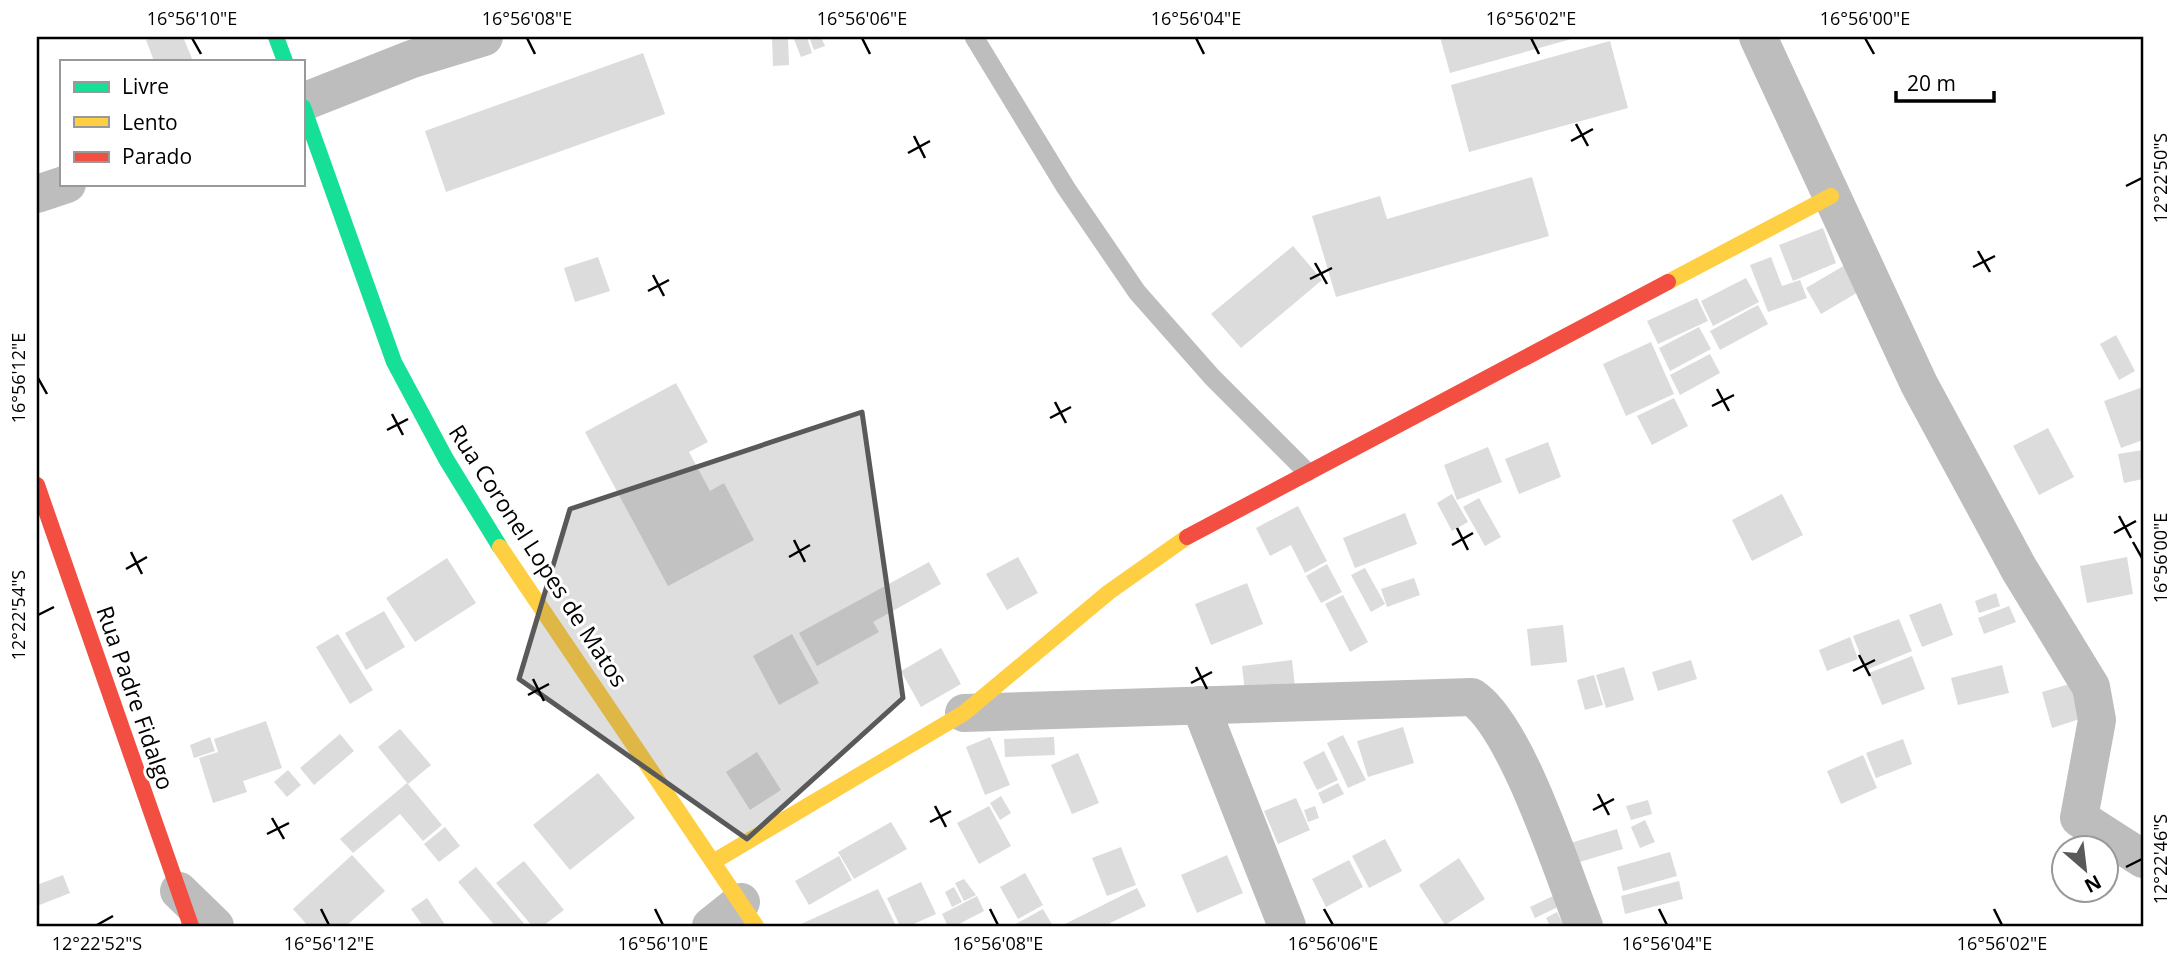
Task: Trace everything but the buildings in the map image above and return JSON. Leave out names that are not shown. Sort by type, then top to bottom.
[{"type":"street","points":[[276,37],[285,60]]},
{"type":"street","points":[[304,102],[412,59],[484,37]]},
{"type":"street","points":[[1758,37],[1919,384],[2019,569],[2091,687],[2097,720],[2079,818],[2143,859]]},
{"type":"street","name":"Rua Coronel Lopes de Matos","points":[[304,110],[394,362],[446,459],[496,541],[748,914]]},
{"type":"street","points":[[37,194],[61,186]]},
{"type":"street","points":[[713,862],[964,713],[1069,629],[1109,592],[1201,527],[1831,196]]},
{"type":"street","name":"Rua Padre Fidalgo","points":[[37,485],[191,926]]},
{"type":"street","points":[[964,713],[1472,697],[1487,706],[1510,745],[1584,926]]},
{"type":"street","points":[[1200,705],[1287,926]]},
{"type":"street","points":[[179,891],[215,926]]},
{"type":"street","points":[[711,926],[748,914]]},
{"type":"lane","points":[[974,37],[1066,188],[1136,292],[1212,377],[1307,472]]},
{"type":"highlighted area","points":[[862,412],[903,698],[747,839],[519,679],[570,509]]},
{"type":"traffic: fast","points":[[276,37],[285,60]]},
{"type":"traffic: fast","points":[[304,110],[394,362],[446,459],[500,547]]},
{"type":"traffic: slow","points":[[1668,282],[1831,196]]},
{"type":"traffic: slow","points":[[713,862],[964,713],[1109,592],[1187,537]]},
{"type":"traffic: slow","points":[[500,547],[756,926]]},
{"type":"traffic: jam","points":[[1187,537],[1668,282]]},
{"type":"traffic: jam","points":[[37,485],[191,926]]}]
